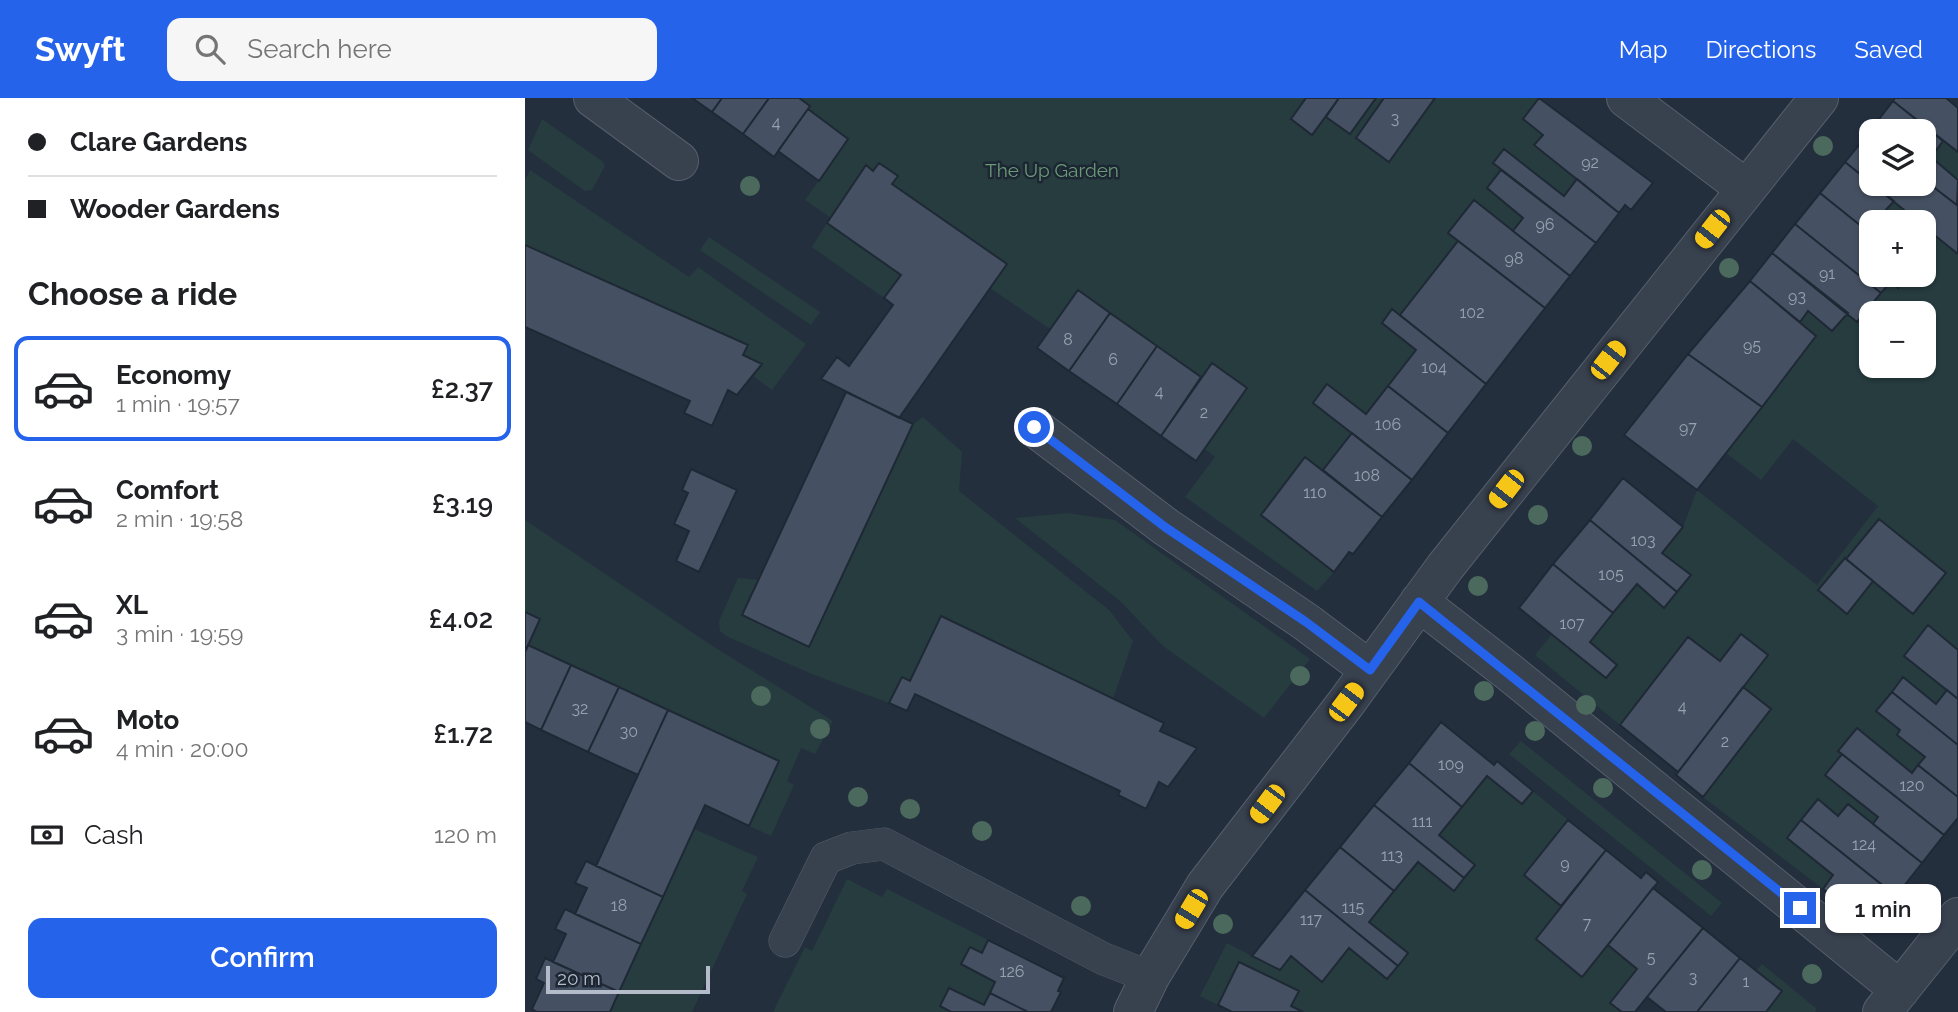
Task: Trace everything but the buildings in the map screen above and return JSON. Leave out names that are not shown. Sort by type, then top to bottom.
[{"type":"street","points":[[593,98],[680,161]]},
{"type":"street","points":[[1626,98],[1745,188]]},
{"type":"street","points":[[1133,1012],[1150,977],[1205,886],[1419,602],[1819,98]]},
{"type":"street","points":[[1034,427],[1165,527],[1315,629],[1370,670]]},
{"type":"street","points":[[1419,602],[1520,681],[1891,1001],[1958,917]]},
{"type":"lane","points":[[785,941],[826,858],[852,848],[884,844],[1104,959],[1150,977]]},
{"type":"green space","name":"The Up Garden","points":[[799,98],[1306,98],[1291,119],[1312,134],[1326,117],[1350,134],[1376,98],[1384,98],[1356,138],[1389,162],[1435,98],[1538,98],[1523,119],[1543,135],[1535,146],[1577,179],[1564,196],[1493,163],[1501,170],[1487,188],[1523,218],[1513,231],[1473,200],[1448,232],[1458,241],[1400,315],[1392,310],[1382,322],[1416,350],[1366,414],[1314,403],[1352,433],[1323,470],[1305,458],[1334,572],[1317,591],[1185,497],[1215,457],[1205,449],[1247,388],[1212,363],[1201,377],[1078,290],[1050,329],[990,288],[1007,264],[892,184],[897,176],[879,163],[873,171],[865,166],[831,218],[805,200],[848,139],[808,109],[810,106]]},
{"type":"green space","points":[[542,119],[602,161],[605,166],[592,190],[585,191],[528,150]]},
{"type":"green space","points":[[1943,141],[1958,152],[1958,180],[1936,161],[1936,150]]},
{"type":"green space","points":[[530,170],[689,277],[698,267],[806,344],[772,390],[753,376],[762,365],[743,355],[748,344],[525,245],[525,180]]},
{"type":"green space","points":[[1894,201],[1905,210],[1886,210]]},
{"type":"green space","points":[[827,223],[901,275],[884,298],[812,247]]},
{"type":"green space","points":[[1936,236],[1958,254],[1958,650],[1928,626],[1904,656],[1947,690],[1936,704],[1903,678],[1877,711],[1900,730],[1897,735],[1925,757],[1912,773],[1857,728],[1839,750],[1842,754],[1826,775],[1878,817],[1873,824],[1848,804],[1838,816],[1818,799],[1787,838],[1833,875],[1823,889],[1703,797],[1771,710],[1743,687],[1768,655],[1741,634],[1720,661],[1688,637],[1620,725],[1535,655],[1552,634],[1606,678],[1617,664],[1590,642],[1637,584],[1664,607],[1690,575],[1662,553],[1683,527],[1697,490],[1817,585],[1878,506],[1793,439],[1761,480],[1726,453],[1815,336],[1800,322],[1808,311],[1832,331],[1848,313],[1857,321],[1859,319],[1859,378],[1936,378],[1936,301],[1874,301],[1887,287],[1936,287]]},
{"type":"green space","points":[[709,237],[820,312],[811,325],[700,250]]},
{"type":"green space","points":[[923,417],[962,452],[959,491],[1109,610],[1133,641],[1113,699],[910,681],[903,677],[889,703],[812,674],[720,631],[719,621],[738,578],[759,580],[742,615],[809,646],[913,424]]},
{"type":"green space","points":[[1067,513],[1115,520],[1310,659],[1264,718],[1163,646],[1120,601],[1015,518]]},
{"type":"green space","points":[[525,520],[711,645],[833,721],[815,754],[801,748],[787,781],[794,785],[771,836],[749,826],[778,761],[528,645],[540,619],[525,612]]},
{"type":"green space","points":[[1521,741],[1722,903],[1711,916],[1509,754]]},
{"type":"green space","points":[[1487,776],[1522,804],[1533,791],[1568,820],[1524,875],[1561,906],[1536,939],[1581,977],[1608,945],[1637,969],[1610,1002],[1622,1012],[1303,1012],[1291,1006],[1299,991],[1240,962],[1218,1005],[1200,996],[1227,943],[1252,956],[1291,956],[1322,982],[1349,948],[1408,953],[1369,922],[1418,862],[1455,890],[1475,865],[1439,835]]},
{"type":"green space","points":[[694,829],[758,857],[742,891],[747,894],[692,1012],[610,1012]]},
{"type":"green space","points":[[847,879],[882,897],[887,889],[988,940],[982,953],[970,947],[962,964],[995,982],[984,1005],[949,988],[940,1006],[951,1012],[773,1012],[805,947],[812,951]]},
{"type":"green space","points":[[1762,964],[1817,1009],[1815,1012],[1766,1012],[1782,991],[1756,971]]},
{"type":"route","points":[[1034,427],[1165,527],[1306,622],[1370,670],[1419,602],[1800,908]]}]
